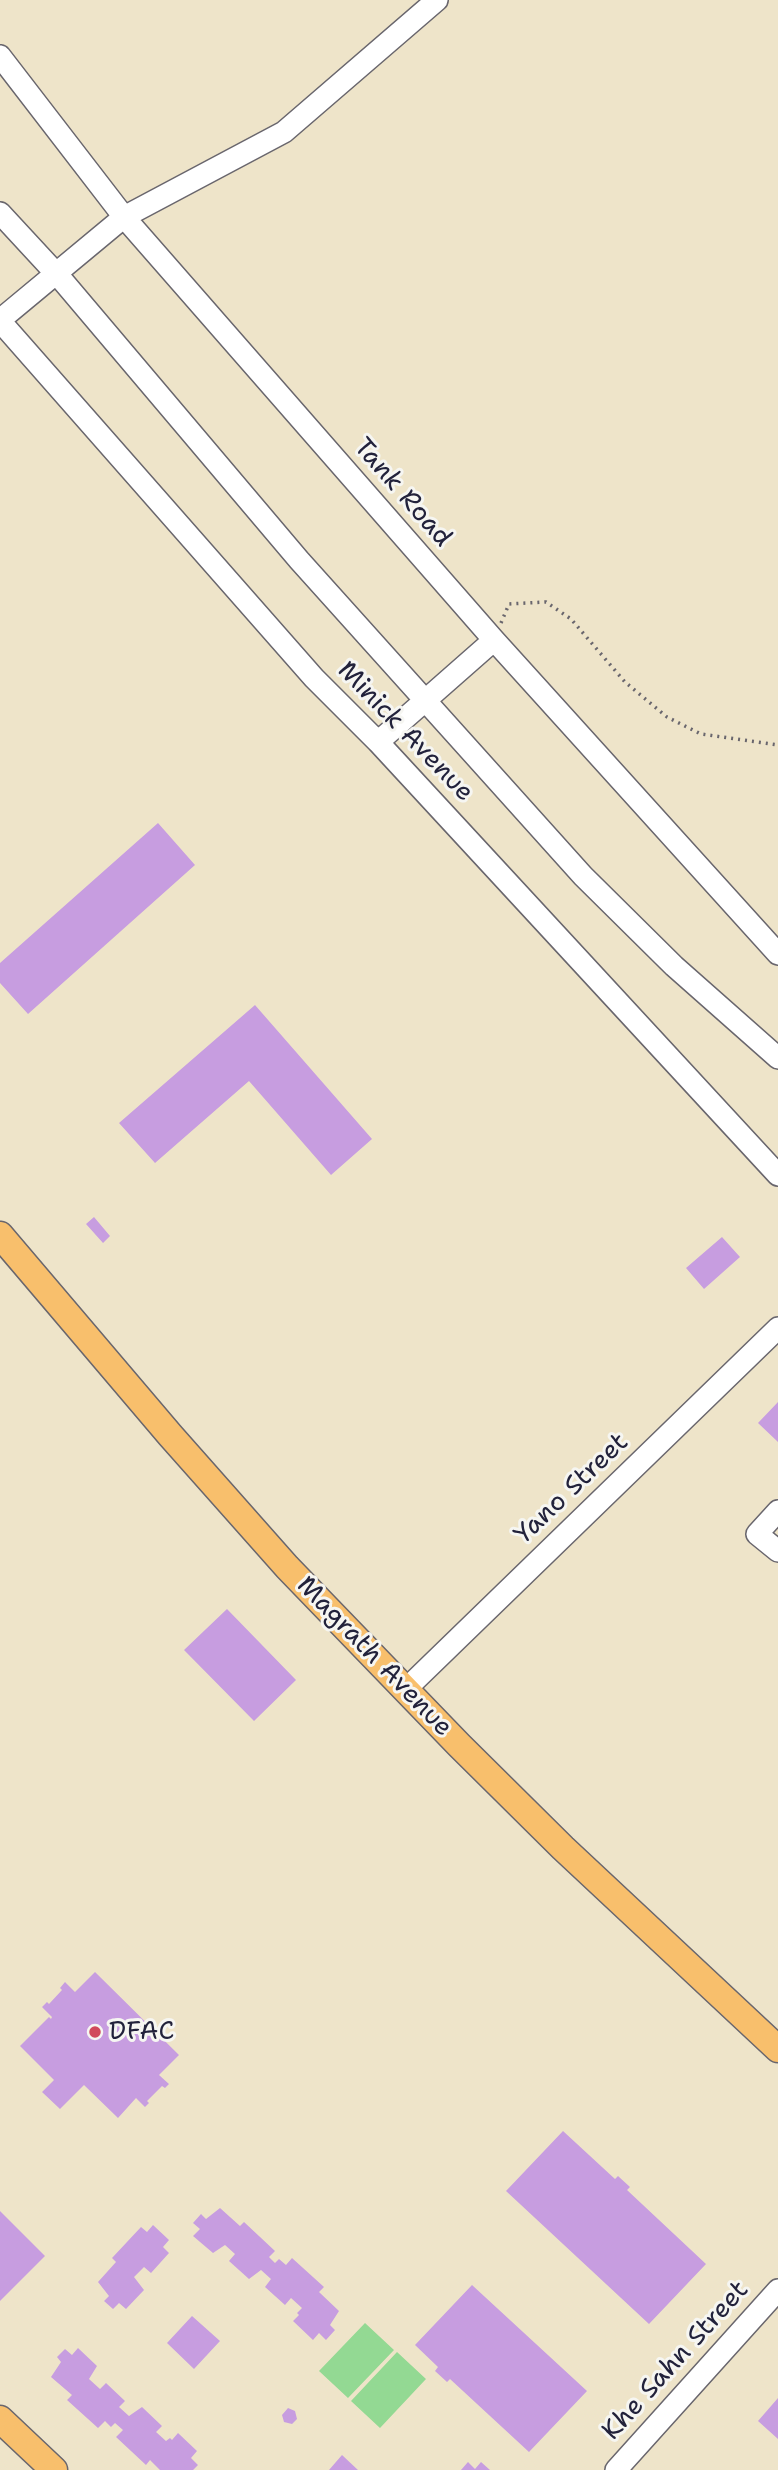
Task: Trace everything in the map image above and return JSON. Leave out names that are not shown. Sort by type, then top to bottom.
[{"type":"main road","name":"Magrath Avenue","points":[[0,1235],[287,1567],[405,1690],[564,1848],[778,2049]]},
{"type":"main road","points":[[0,2418],[54,2470]]},
{"type":"street","points":[[0,321],[124,217],[284,132],[437,0]]},
{"type":"street","name":"Tank Road","points":[[0,56],[124,217],[494,640],[778,954]]},
{"type":"street","points":[[0,213],[57,274],[236,488],[583,876],[674,966],[778,1058]]},
{"type":"street","name":"Minick Avenue","points":[[0,321],[314,678],[378,742],[778,1175]]},
{"type":"street","points":[[378,742],[494,640]]},
{"type":"street","name":"Yano Street","points":[[405,1690],[778,1328]]},
{"type":"street","points":[[778,1511],[757,1534],[778,1551]]},
{"type":"street","name":"Khe Sahn Street","points":[[616,2470],[778,2290]]},
{"type":"path","points":[[494,640],[509,604],[546,602],[570,619],[625,682],[667,717],[701,733],[778,745]]},
{"type":"green space","points":[[365,2323],[394,2350],[348,2398],[319,2371]]},
{"type":"green space","points":[[397,2352],[426,2379],[380,2428],[351,2401]]},
{"type":"building","points":[[158,823],[195,865],[28,1014],[0,983],[0,963]]},
{"type":"building","points":[[255,1005],[372,1139],[331,1175],[249,1081],[155,1163],[119,1123]]},
{"type":"building","points":[[94,1217],[110,1236],[103,1243],[86,1224]]},
{"type":"building","points":[[722,1237],[740,1257],[704,1289],[686,1268]]},
{"type":"building","points":[[778,1402],[778,1442],[758,1423]]},
{"type":"building","points":[[227,1609],[296,1680],[254,1721],[184,1650]]},
{"type":"building","name":"DFAC","points":[[95,1972],[179,2055],[159,2075],[169,2084],[165,2088],[162,2086],[147,2101],[149,2103],[145,2107],[136,2098],[118,2118],[84,2085],[60,2109],[42,2092],[54,2080],[20,2046],[49,2017],[51,2019],[42,2007],[47,2002],[49,2004],[62,1990],[60,1988],[65,1982],[75,1992]]},
{"type":"building","points":[[563,2131],[615,2179],[618,2176],[630,2187],[627,2190],[706,2264],[649,2324],[506,2191]]},
{"type":"building","points":[[220,2208],[240,2226],[244,2222],[275,2251],[269,2257],[275,2263],[279,2259],[286,2265],[292,2258],[324,2287],[319,2292],[339,2311],[330,2325],[335,2330],[326,2340],[319,2333],[313,2340],[293,2321],[302,2308],[291,2298],[285,2305],[265,2287],[271,2279],[261,2270],[249,2279],[229,2261],[235,2254],[225,2245],[213,2253],[193,2236],[200,2229],[193,2223],[201,2214],[206,2219]]},
{"type":"building","points":[[0,2211],[45,2256],[0,2301]]},
{"type":"building","points":[[153,2225],[169,2240],[163,2247],[169,2253],[151,2273],[144,2267],[134,2277],[144,2290],[126,2309],[119,2303],[113,2309],[104,2301],[109,2296],[98,2282],[116,2262],[112,2258],[141,2227],[147,2232]]},
{"type":"building","points":[[472,2285],[587,2391],[529,2452],[450,2379],[447,2382],[435,2371],[438,2367],[415,2345]]},
{"type":"building","points":[[192,2316],[220,2341],[194,2369],[167,2343]]},
{"type":"building","points":[[78,2348],[97,2366],[89,2379],[100,2389],[106,2383],[125,2401],[119,2407],[129,2416],[142,2407],[162,2426],[156,2432],[166,2441],[170,2438],[172,2440],[178,2433],[197,2451],[191,2458],[198,2465],[193,2470],[160,2470],[150,2460],[146,2465],[116,2437],[123,2430],[115,2423],[111,2427],[105,2421],[98,2428],[67,2400],[72,2395],[51,2377],[61,2362],[57,2357],[65,2349],[72,2355]]},
{"type":"building","points":[[778,2398],[778,2439],[758,2421]]},
{"type":"building","points":[[288,2408],[295,2411],[297,2419],[292,2424],[284,2422],[282,2415]]},
{"type":"building","points":[[342,2455],[358,2470],[329,2470]]},
{"type":"building","points":[[468,2462],[475,2469],[481,2462],[490,2470],[461,2470]]},
{"type":"place","name":"DFAC","points":[[95,2032]]}]
